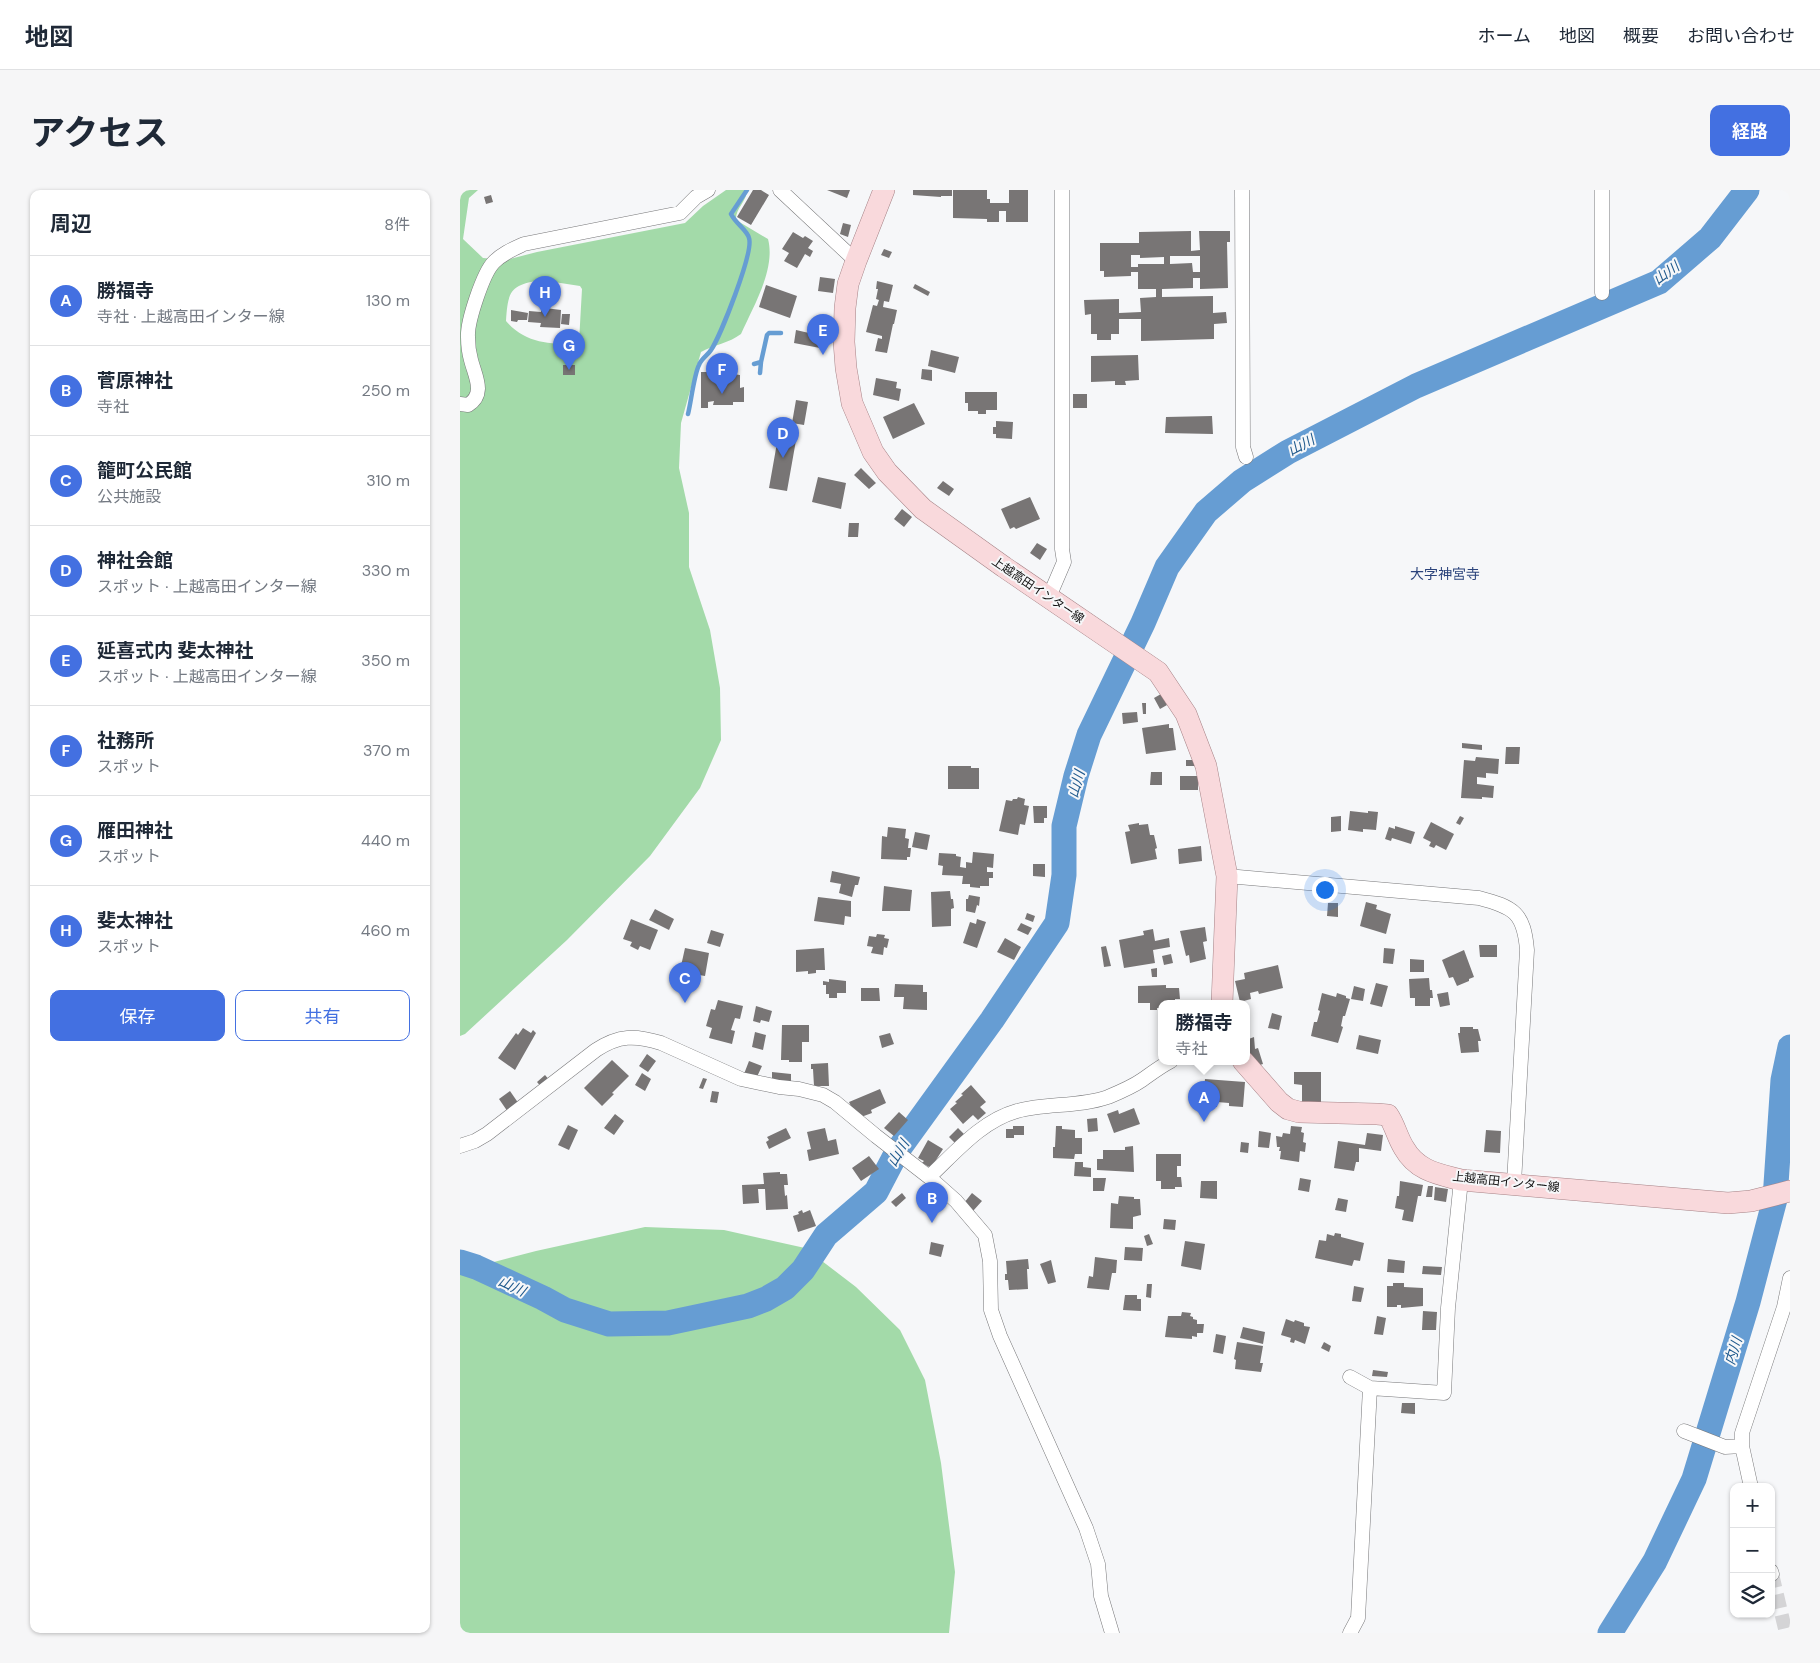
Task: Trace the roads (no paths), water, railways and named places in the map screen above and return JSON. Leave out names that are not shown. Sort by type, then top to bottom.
[{"type":"main road","name":"上越高田インター線","points":[[884,190],[848,284],[844,342],[852,403],[873,452],[887,472],[923,509],[1158,672],[1186,714],[1206,766],[1227,876],[1222,1000]]},
{"type":"main road","name":"上越高田インター線","points":[[1247,1065],[1279,1102],[1288,1109],[1299,1112],[1377,1114],[1388,1116],[1393,1122],[1404,1148],[1422,1168],[1461,1180],[1728,1203],[1751,1201],[1790,1190]]},
{"type":"street","points":[[460,404],[468,405],[474,402],[477,395],[477,376],[468,350],[467,335],[480,289],[492,264],[502,254],[524,244],[680,213],[696,197],[708,190]]},
{"type":"street","points":[[780,190],[856,261]]},
{"type":"street","points":[[1049,597],[1064,562],[1062,549],[1062,190]]},
{"type":"street","points":[[1242,190],[1242,447],[1246,457]]},
{"type":"street","points":[[1602,190],[1602,293]]},
{"type":"street","points":[[1227,876],[1479,898],[1502,904],[1516,914],[1526,931],[1527,950],[1514,1184]]},
{"type":"street","points":[[460,1146],[476,1141],[487,1134],[608,1042],[620,1038],[633,1037],[661,1043],[741,1079],[779,1088],[799,1089],[823,1095],[835,1102],[911,1165],[929,1177],[956,1201],[985,1235],[990,1261],[991,1310],[1000,1336],[1086,1528],[1098,1564],[1101,1596],[1112,1633]]},
{"type":"street","points":[[929,1177],[988,1124],[1001,1117],[1018,1111],[1091,1102],[1108,1097],[1165,1065]]},
{"type":"street","points":[[1350,1377],[1370,1388],[1444,1393],[1448,1308],[1461,1180]]},
{"type":"street","points":[[1751,1483],[1742,1446],[1742,1433],[1784,1308],[1790,1278]]},
{"type":"street","points":[[1350,1633],[1358,1618],[1370,1388]]},
{"type":"street","points":[[1690,1433],[1725,1447],[1742,1446]]},
{"type":"waterway","points":[[688,414],[697,369],[715,342],[742,276],[749,238],[731,214],[747,190]]},
{"type":"waterway","name":"山川","points":[[460,1262],[476,1267],[565,1310],[609,1324],[668,1323],[748,1306],[766,1299],[785,1288],[803,1270],[826,1235],[876,1192],[898,1150],[992,1020],[1057,923],[1064,875],[1064,826],[1076,776],[1089,735],[1143,623],[1167,567],[1206,512],[1242,481],[1288,452],[1416,386],[1659,282],[1710,238],[1747,190]]},
{"type":"waterway","points":[[754,364],[761,362],[767,335],[769,333],[781,333]]},
{"type":"waterway","points":[[760,373],[761,362]]},
{"type":"waterway","name":"内川","points":[[1610,1633],[1655,1561],[1694,1479],[1748,1302],[1775,1199],[1783,1080],[1790,1047]]},
{"type":"tunnel","points":[[1775,1587],[1786,1633]]},
{"type":"place","name":"斐太神社","points":[[545,317]]},
{"type":"place","name":"延喜式内 斐太神社","points":[[823,355]]},
{"type":"place","name":"雁田神社","points":[[569,370]]},
{"type":"place","name":"社務所","points":[[722,394]]},
{"type":"place","name":"神社会館","points":[[783,458]]},
{"type":"place","name":"籠町公民館","points":[[685,1003]]},
{"type":"place","name":"勝福寺","points":[[1204,1122]]},
{"type":"place","name":"菅原神社","points":[[932,1223]]},
{"type":"district","name":"大字神宮寺","points":[[1445,574]]}]
